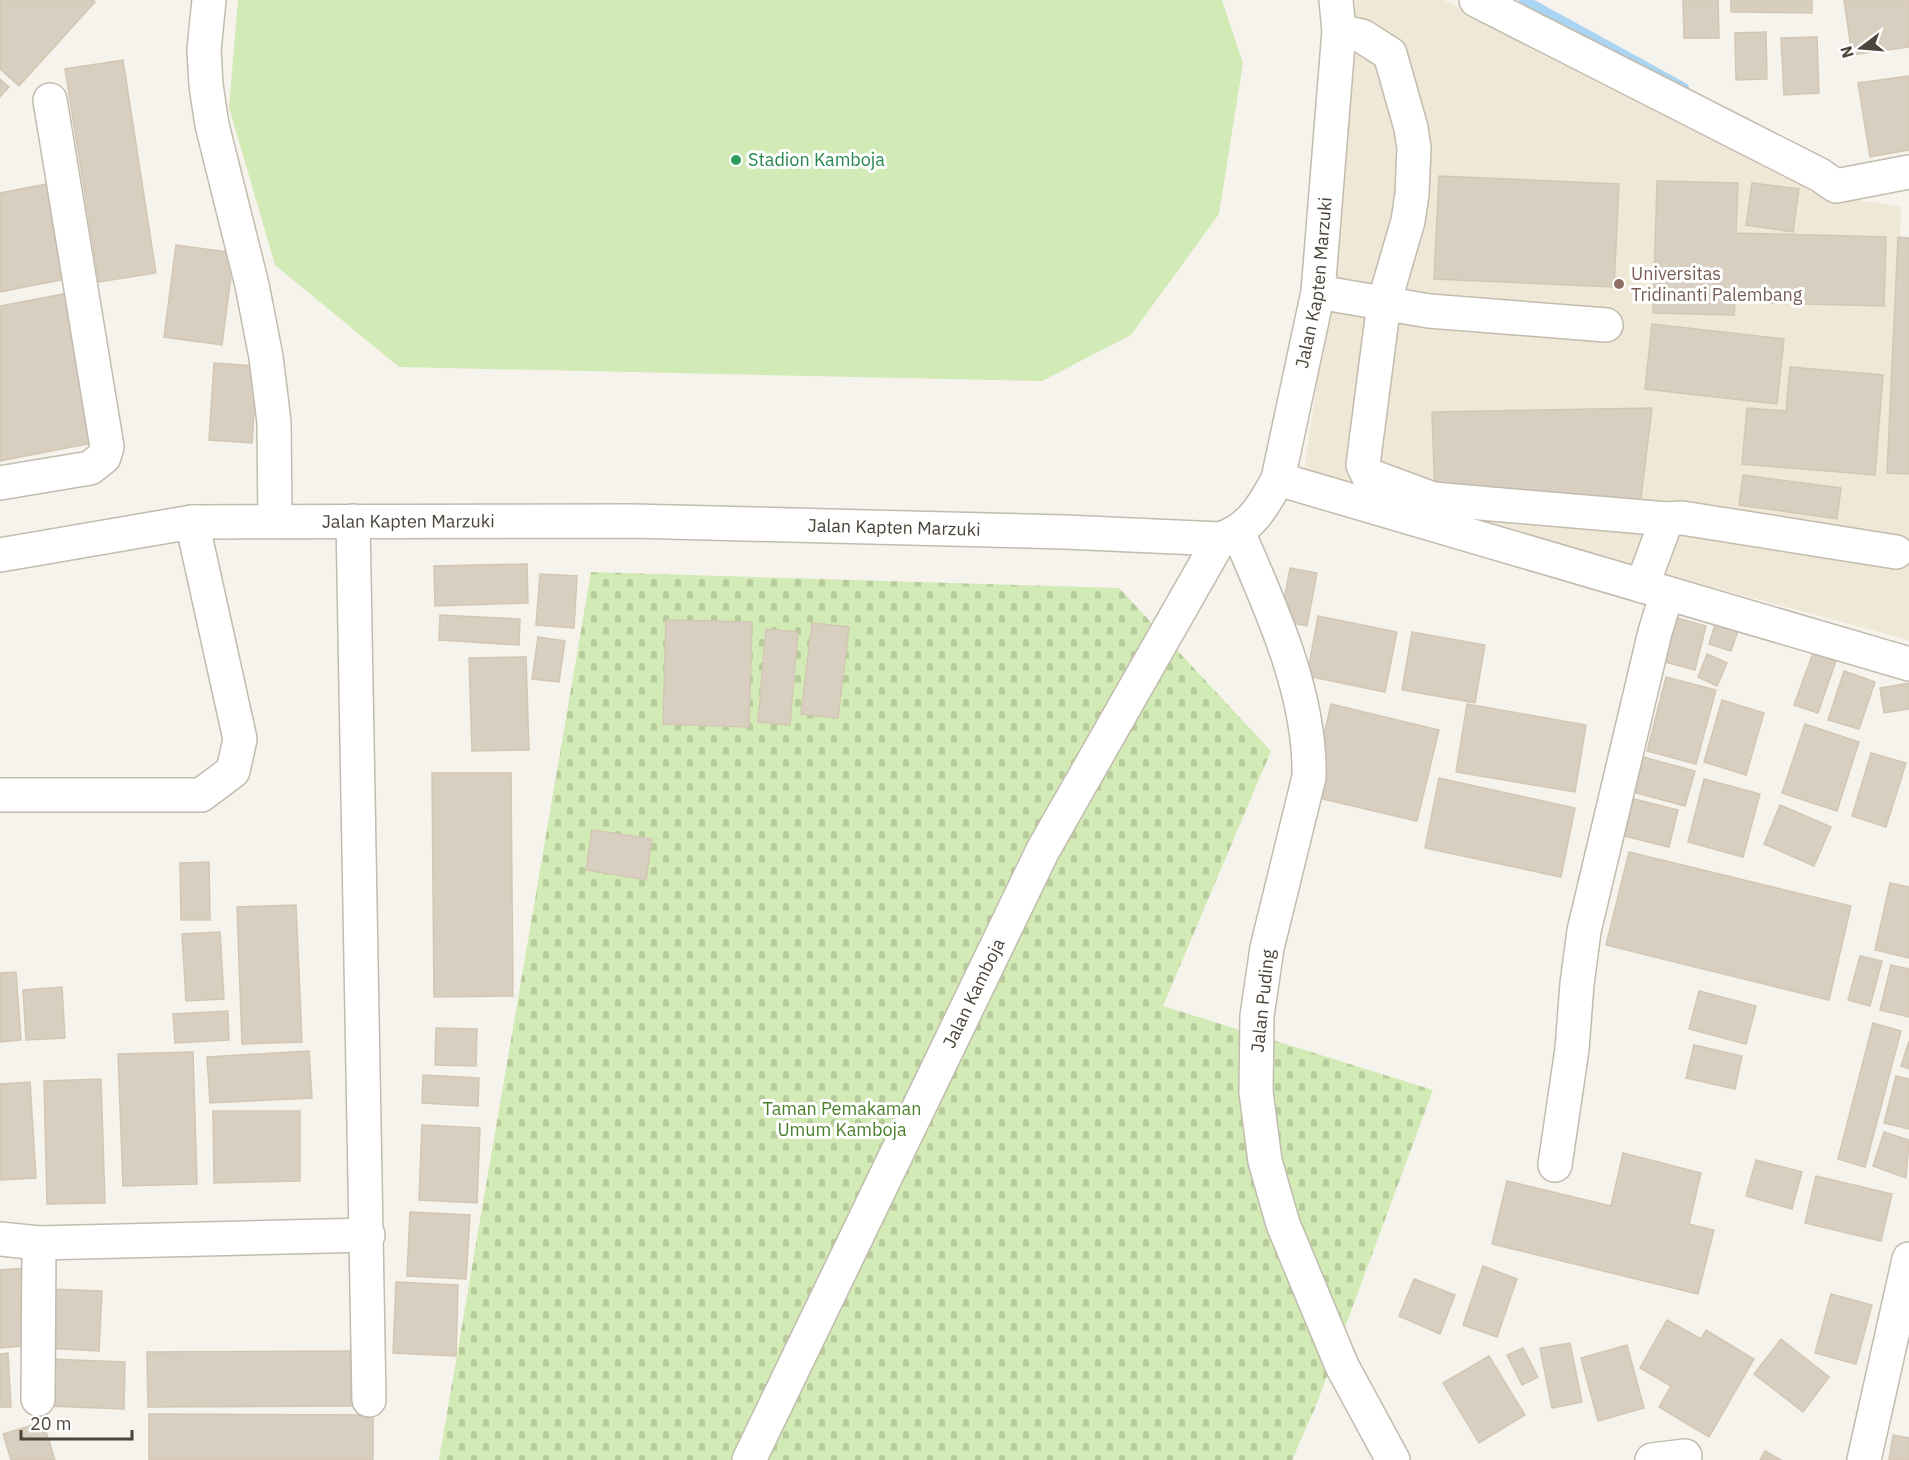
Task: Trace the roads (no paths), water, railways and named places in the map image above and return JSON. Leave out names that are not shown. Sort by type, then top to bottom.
[{"type":"street","points":[[209,0],[204,50],[206,85],[212,125],[250,275],[266,357],[274,422],[275,522]]},
{"type":"street","points":[[1476,0],[1810,170],[1836,186],[1909,172]]},
{"type":"street","points":[[1337,15],[1362,36],[1390,54],[1411,128],[1414,159],[1408,221],[1384,303],[1363,465],[1368,475],[1433,499],[1667,519],[1682,518],[1896,552]]},
{"type":"street","name":"Jalan Kapten Marzuki","points":[[0,555],[192,522],[642,522],[1229,535],[1264,505],[1278,479],[1318,292],[1337,15]]},
{"type":"street","points":[[0,483],[90,468],[104,458],[107,447],[50,100]]},
{"type":"street","points":[[1318,292],[1429,311],[1606,325]]},
{"type":"street","points":[[1278,479],[1909,664]]},
{"type":"street","points":[[1555,1166],[1572,1049],[1584,931],[1655,632],[1654,589],[1667,519]]},
{"type":"street","points":[[353,521],[368,1235],[369,1400]]},
{"type":"street","points":[[0,795],[201,795],[233,771],[240,739],[192,522]]},
{"type":"street","name":"Jalan Kamboja","points":[[749,1460],[1043,850],[1229,535]]},
{"type":"street","name":"Jalan Puding","points":[[1229,535],[1264,591],[1303,708],[1309,748],[1309,777],[1267,948],[1257,1016],[1256,1092],[1265,1161],[1283,1224],[1342,1366],[1393,1460]]},
{"type":"street","points":[[0,1239],[39,1244],[368,1235]]},
{"type":"street","points":[[38,1399],[39,1244]]},
{"type":"street","points":[[1864,1460],[1903,1314],[1909,1259]]},
{"type":"street","points":[[1652,1460],[1685,1456]]},
{"type":"waterway","points":[[1524,0],[1684,88]]},
{"type":"place","name":"Stadion Kamboja","points":[[736,160]]},
{"type":"place","name":"Universitas Tridinanti Palembang","points":[[1619,284]]},
{"type":"park label","name":"Taman Pemakaman Umum Kamboja","points":[[842,1119]]}]
